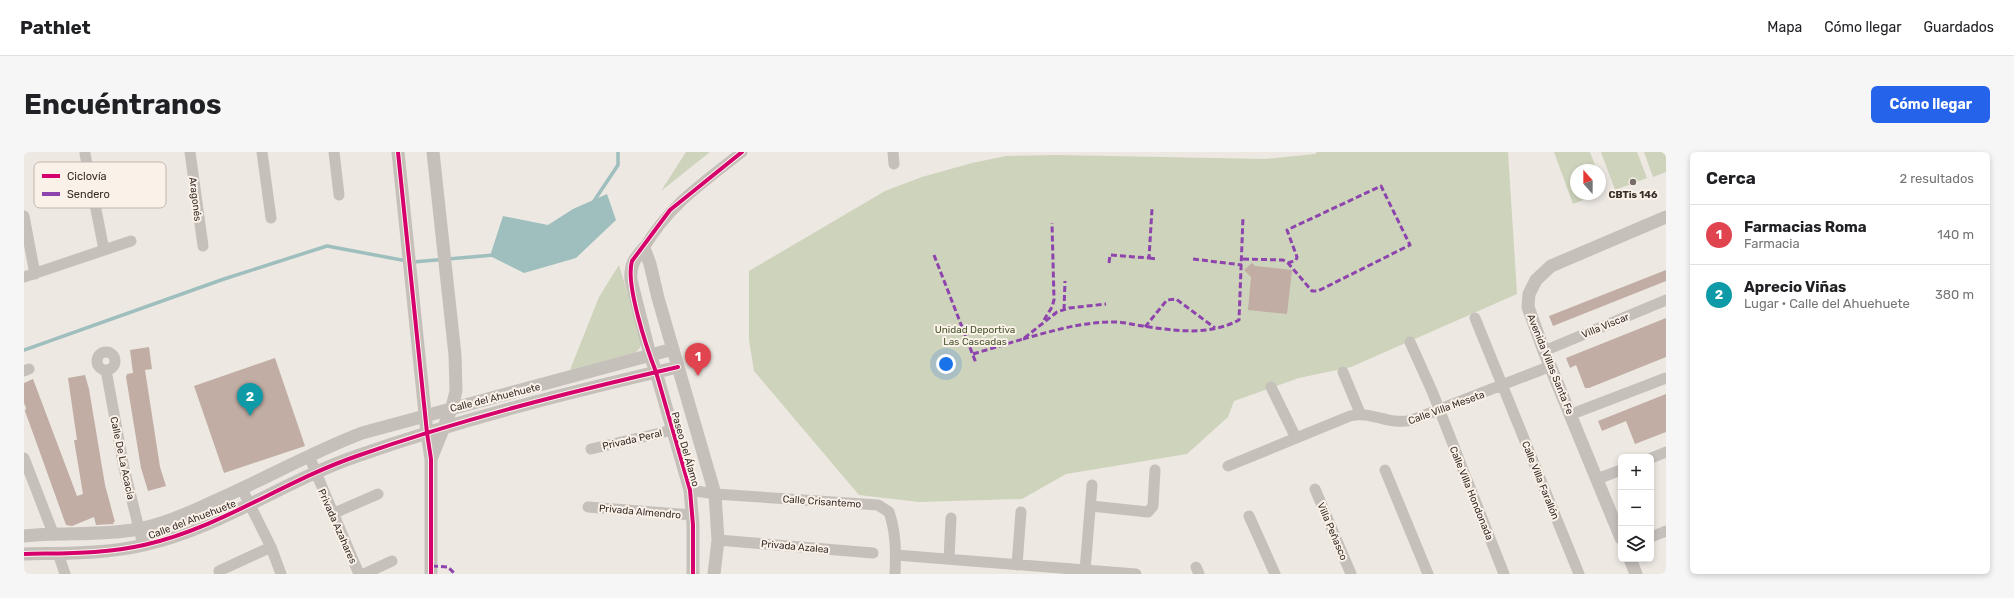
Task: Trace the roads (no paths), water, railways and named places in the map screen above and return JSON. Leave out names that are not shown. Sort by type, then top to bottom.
[{"type":"street","name":"Aragonés","points":[[190,152],[202,246]]},
{"type":"street","points":[[262,152],[271,218]]},
{"type":"street","points":[[334,152],[339,195]]},
{"type":"street","points":[[398,152],[426,433],[431,459],[431,574]]},
{"type":"street","points":[[431,459],[452,408],[456,391],[455,355],[433,152]]},
{"type":"street","points":[[644,248],[656,227],[670,210],[742,152]]},
{"type":"street","points":[[893,152],[894,164]]},
{"type":"street","points":[[85,154],[87,162]]},
{"type":"street","points":[[96,208],[104,250]]},
{"type":"street","points":[[24,216],[29,275],[130,241]]},
{"type":"street","name":"Avenida Villas Santa Fe","points":[[1618,531],[1572,414],[1544,351],[1528,307],[1529,294],[1536,280],[1551,266],[1646,227],[1666,217]]},
{"type":"street","name":"Paseo Del Álamo","points":[[693,574],[690,490],[650,355],[635,299],[630,269],[632,261],[644,248],[650,264],[715,494],[718,540],[714,574]]},
{"type":"street","name":"Villa Viscar","points":[[1544,351],[1666,300]]},
{"type":"street","name":"Calle Villa Farallón","points":[[1475,318],[1579,574]]},
{"type":"street","name":"Calle Villa Hondonada","points":[[1410,342],[1504,574]]},
{"type":"street","name":"Calle del Ahuehuete","points":[[24,536],[53,533],[118,532],[139,529],[173,520],[242,489],[309,456],[362,433],[673,349]]},
{"type":"street","name":"Calle Villa Meseta","points":[[1360,413],[1378,419],[1402,423],[1439,411],[1551,366]]},
{"type":"street","name":"Calle del Ahuehuete","points":[[24,554],[98,551],[143,545],[183,533],[250,505],[354,457],[426,433],[678,367]]},
{"type":"street","name":"Calle De La Acacia","points":[[106,370],[124,468],[143,545]]},
{"type":"street","points":[[1228,466],[1360,413],[1343,372]]},
{"type":"street","points":[[1572,414],[1666,378]]},
{"type":"street","points":[[1272,387],[1296,438]]},
{"type":"street","name":"Privada Peral","points":[[592,449],[673,430]]},
{"type":"street","points":[[1654,457],[1666,452]]},
{"type":"street","name":"Privada Azahares","points":[[309,456],[332,514],[359,574]]},
{"type":"street","points":[[24,458],[53,533]]},
{"type":"street","points":[[1090,506],[1148,512],[1152,510],[1155,470]]},
{"type":"street","points":[[1385,470],[1428,574]]},
{"type":"street","points":[[1597,479],[1618,471]]},
{"type":"street","points":[[1085,570],[1092,486]]},
{"type":"street","points":[[242,489],[271,547],[281,574]]},
{"type":"street","name":"Villa Peñasco","points":[[1315,489],[1351,574]]},
{"type":"street","name":"Calle Crisantemo","points":[[690,490],[715,494],[878,505],[889,512],[894,525],[896,555],[895,574]]},
{"type":"street","points":[[332,514],[378,494]]},
{"type":"street","name":"Privada Almendro","points":[[588,507],[692,515]]},
{"type":"street","points":[[1016,565],[1021,512]]},
{"type":"street","points":[[1249,516],[1275,574]]},
{"type":"street","points":[[949,559],[950,518]]},
{"type":"street","points":[[1654,536],[1666,530]]},
{"type":"street","name":"Privada Azalea","points":[[718,540],[873,553]]},
{"type":"street","points":[[219,571],[271,547]]},
{"type":"street","points":[[58,553],[65,574]]},
{"type":"street","points":[[896,555],[1136,574]]},
{"type":"street","name":"Privada Azahares","points":[[364,574],[392,561]]},
{"type":"street","points":[[1631,562],[1636,574]]},
{"type":"water","points":[[607,194],[616,220],[576,258],[524,273],[490,256],[503,216],[548,225],[573,209]]},
{"type":"waterway","points":[[594,201],[618,165],[618,152]]},
{"type":"waterway","points":[[24,350],[224,279],[327,246],[407,261]]},
{"type":"waterway","points":[[413,262],[494,255]]},
{"type":"place","name":"CBTis 146","points":[[1633,182]]},
{"type":"place","name":"Farmacias Roma","points":[[698,376]]},
{"type":"place","name":"Aprecio Viñas","points":[[250,416]]},
{"type":"park label","name":"Unidad Deportiva Las Cascadas","points":[[975,334]]}]
